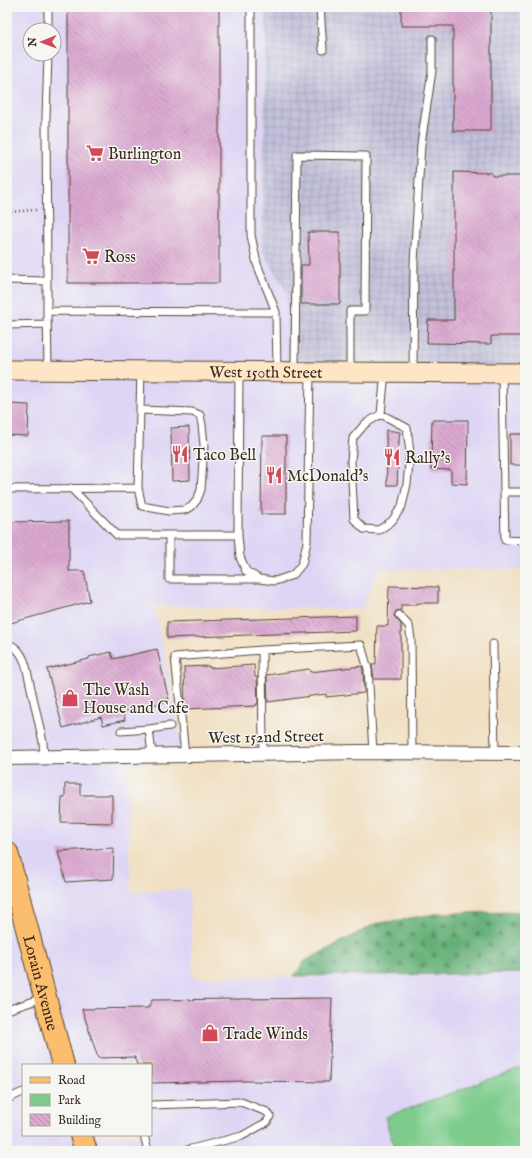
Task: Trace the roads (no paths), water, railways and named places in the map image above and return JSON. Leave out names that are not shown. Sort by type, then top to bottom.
[{"type":"main road","name":"West 150th Street","points":[[7,370],[525,373]]},
{"type":"main road","name":"Lorain Avenue","points":[[7,853],[63,1064]]},
{"type":"main road","points":[[82,1136],[86,1151]]},
{"type":"street","name":"West 152nd Street","points":[[7,758],[263,753],[525,753]]},
{"type":"lane","points":[[48,7],[48,22]]},
{"type":"lane","points":[[248,7],[251,12],[251,236],[257,264],[276,312],[276,372]]},
{"type":"lane","points":[[320,7],[323,50]]},
{"type":"lane","points":[[413,372],[414,263],[421,144],[432,71],[432,39]]},
{"type":"lane","points":[[48,62],[46,118],[48,370]]},
{"type":"lane","points":[[169,535],[169,579],[259,579],[276,581],[293,575],[302,564],[307,542],[297,155],[366,156],[365,311],[350,311],[350,372]]},
{"type":"lane","points":[[7,280],[47,281]]},
{"type":"lane","points":[[47,311],[276,312]]},
{"type":"lane","points":[[7,325],[47,324]]},
{"type":"lane","points":[[140,410],[192,412],[200,416],[204,445],[201,490],[197,500],[191,507],[184,510],[169,511],[142,506],[138,488],[141,370]]},
{"type":"lane","points":[[239,371],[238,535],[240,557],[246,571],[259,579]]},
{"type":"lane","points":[[381,414],[385,372]]},
{"type":"lane","points":[[502,373],[505,540],[525,541]]},
{"type":"lane","points":[[381,414],[407,428],[410,453],[407,484],[402,506],[392,521],[378,530],[364,529],[354,519],[350,461],[353,438],[365,424],[381,414]]},
{"type":"lane","points":[[71,488],[117,535],[238,535]]},
{"type":"lane","points":[[7,489],[138,488]]},
{"type":"lane","points":[[504,492],[525,492]]},
{"type":"lane","points":[[399,615],[409,626],[411,639],[412,752]]},
{"type":"lane","points":[[7,644],[10,644],[18,650],[23,657],[26,666],[43,742],[44,757]]},
{"type":"lane","points":[[493,644],[495,753]]},
{"type":"lane","points":[[185,755],[175,657],[262,650],[361,645],[368,669],[373,752]]},
{"type":"lane","points":[[262,650],[263,753]]},
{"type":"lane","points":[[121,731],[170,726]]},
{"type":"lane","points":[[149,729],[152,755]]},
{"type":"lane","points":[[7,1010],[45,998]]},
{"type":"lane","points":[[7,1099],[22,1092]]},
{"type":"lane","points":[[152,1105],[241,1102],[267,1112],[270,1116],[267,1122],[242,1136],[183,1151]]},
{"type":"lane","points":[[144,1136],[148,1151]]},
{"type":"place","name":"Burlington","points":[[95,153]]},
{"type":"place","name":"Ross","points":[[91,256]]},
{"type":"place","name":"Taco Bell","points":[[180,454]]},
{"type":"place","name":"Rally's","points":[[392,457]]},
{"type":"place","name":"McDonald's","points":[[274,475]]},
{"type":"place","name":"The Wash House and Cafe","points":[[70,698]]},
{"type":"place","name":"Trade Winds","points":[[210,1033]]}]
